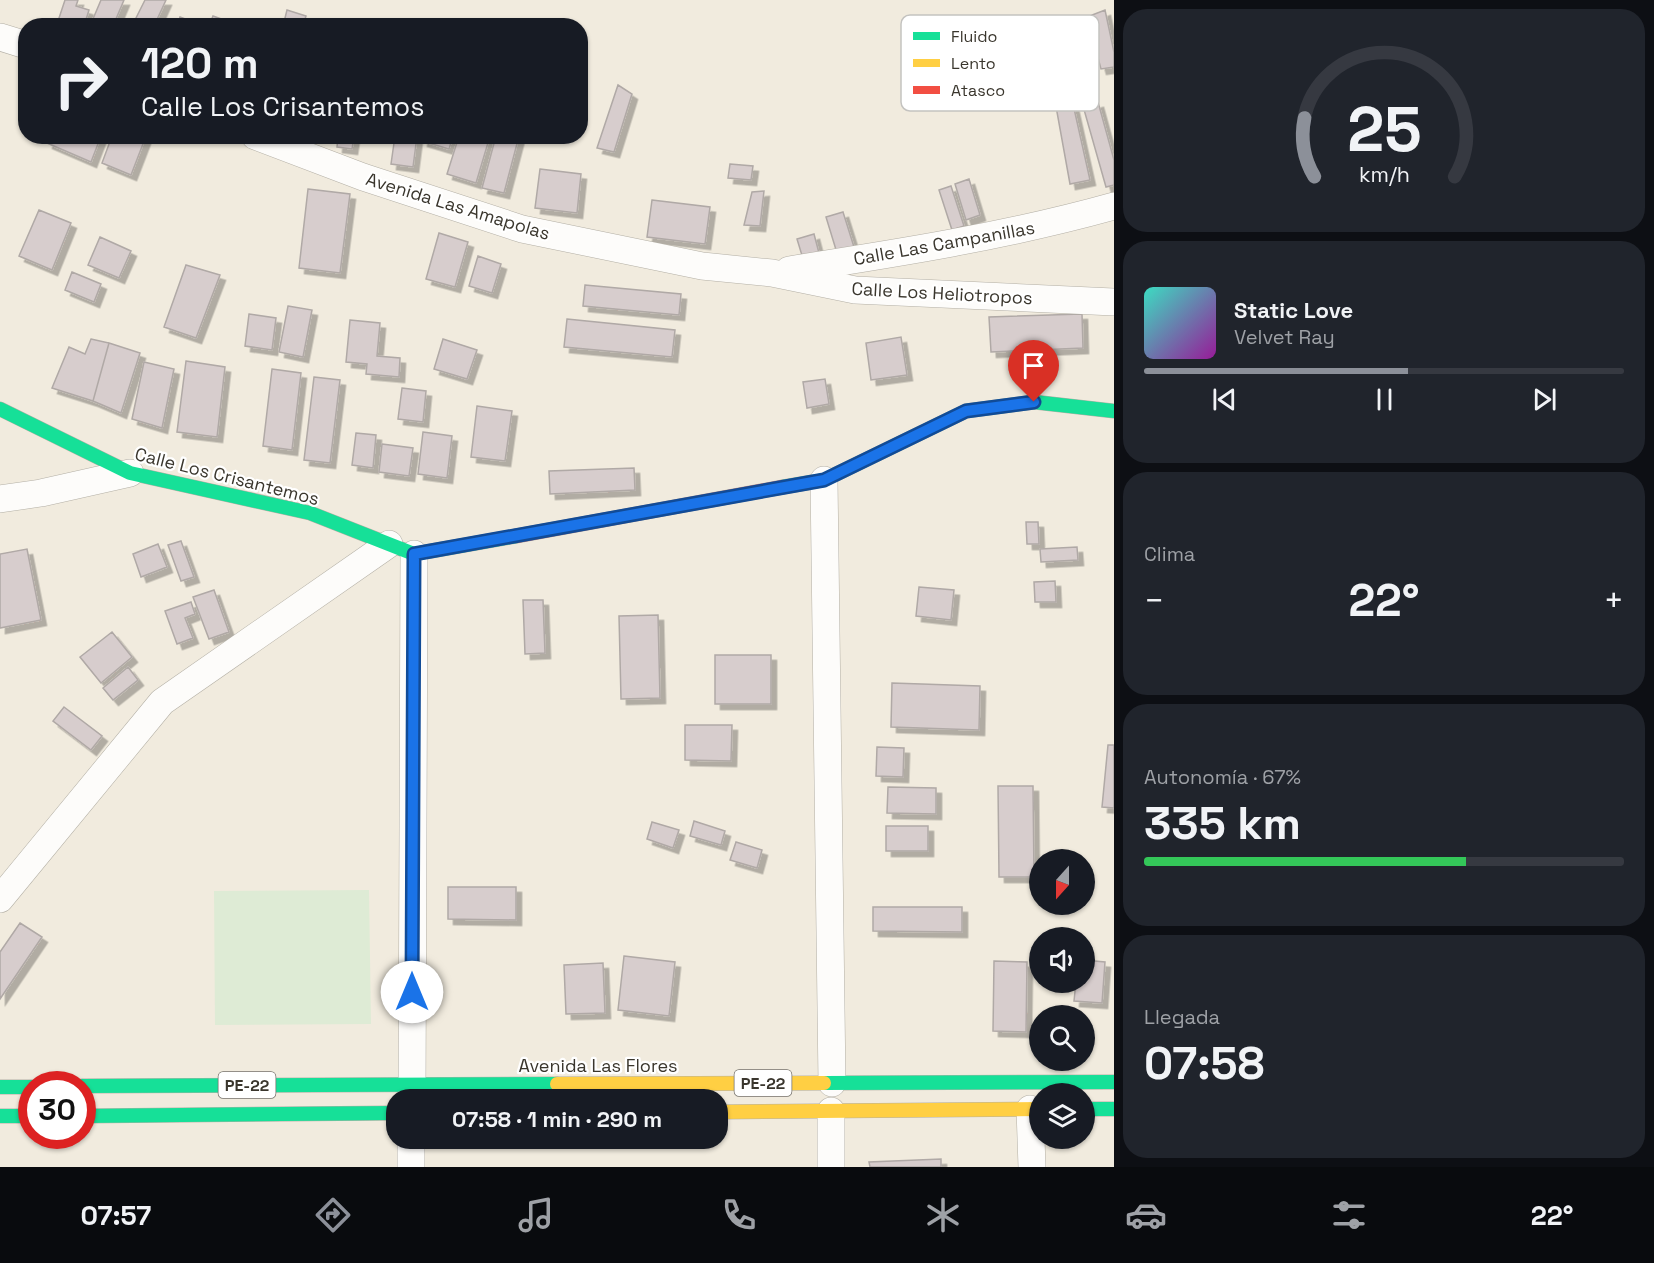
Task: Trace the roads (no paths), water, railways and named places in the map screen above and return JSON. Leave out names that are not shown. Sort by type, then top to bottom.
[{"type":"main road","points":[[402,549],[824,480],[966,411],[1034,402],[1114,411]]},
{"type":"main road","name":"Calle Los Crisantemos","points":[[0,409],[130,473],[310,513],[402,549]]},
{"type":"main road","name":"Avenida Las Flores","points":[[552,1089],[832,1083],[1114,1082]]},
{"type":"main road","name":"Avenida Las Flores","points":[[96,1086],[386,1092]]},
{"type":"main road","points":[[0,1087],[18,1087]]},
{"type":"main road","name":"PE-22","points":[[728,1112],[1029,1109]]},
{"type":"main road","points":[[1095,1109],[1114,1109]]},
{"type":"main road","name":"PE-22","points":[[96,1116],[386,1113]]},
{"type":"main road","points":[[0,1116],[18,1116]]},
{"type":"street","points":[[0,37],[18,43]]},
{"type":"street","name":"Avenida Las Amapolas","points":[[276,144],[363,177],[522,229],[702,266],[772,273]]},
{"type":"street","name":"Calle Las Campanillas","points":[[772,273],[943,245],[1051,224],[1114,206]]},
{"type":"street","name":"Calle Los Heliotropos","points":[[772,273],[855,290],[1114,302]]},
{"type":"street","points":[[0,500],[130,473]]},
{"type":"street","points":[[824,480],[832,1083]]},
{"type":"street","points":[[0,899],[162,702],[402,549]]},
{"type":"street","points":[[402,549],[412,1089]]},
{"type":"street","points":[[831,1111],[831,1167]]},
{"type":"street","points":[[411,1149],[411,1167]]},
{"type":"street","points":[[1032,1167],[1033,1149]]}]
